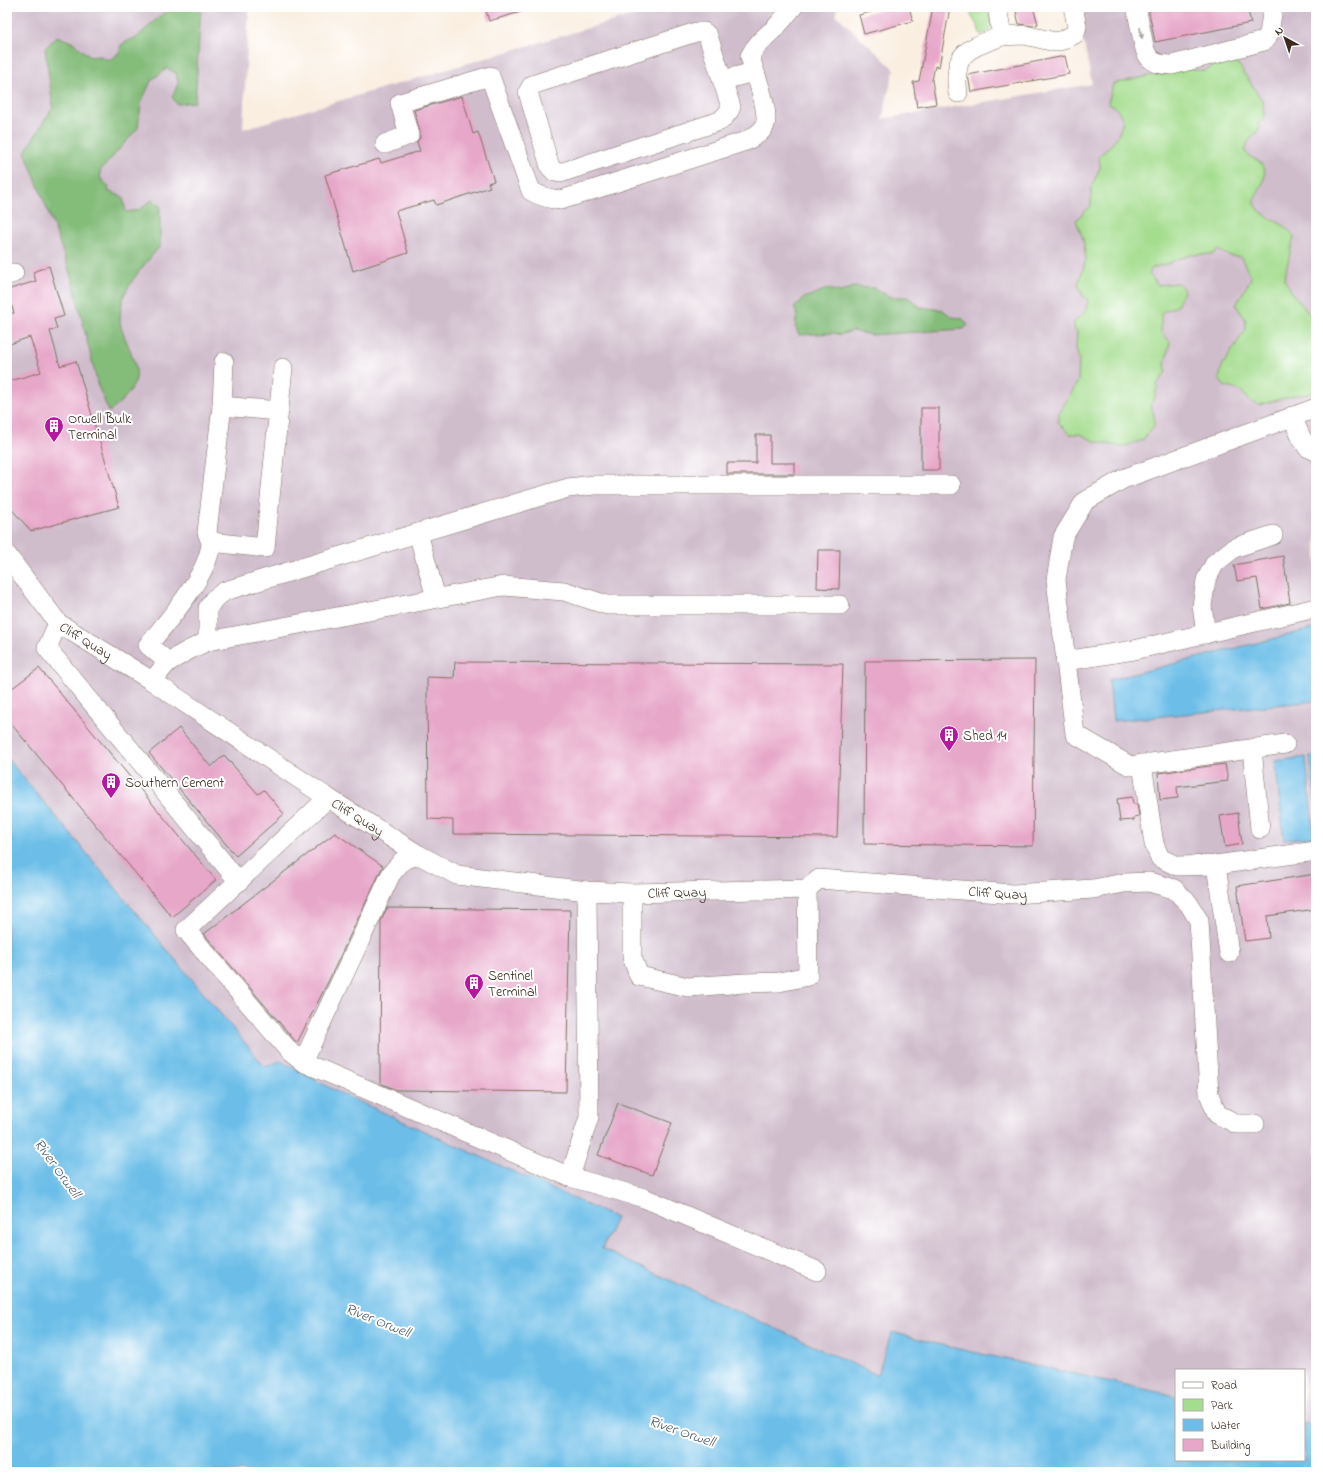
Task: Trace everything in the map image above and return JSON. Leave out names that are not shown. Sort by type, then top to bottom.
[{"type":"street","points":[[385,144],[409,135],[400,103],[490,76],[531,191],[539,196],[561,200],[746,141],[765,126],[766,116],[750,56],[753,49],[793,7]]},
{"type":"street","points":[[997,7],[1002,36]]},
{"type":"street","points":[[958,93],[955,76],[957,66],[965,53],[974,46],[1002,36],[1025,35],[1055,42],[1063,40],[1075,34],[1077,26],[1073,7]]},
{"type":"street","points":[[1136,7],[1145,52],[1154,62],[1162,65],[1172,65],[1264,41],[1269,34],[1273,7]]},
{"type":"street","points":[[696,32],[704,32],[708,36],[731,107],[730,112],[720,121],[560,172],[554,172],[550,167],[528,92],[532,85],[696,32]]},
{"type":"street","points":[[723,80],[754,72]]},
{"type":"street","points":[[513,141],[540,133]]},
{"type":"street","points":[[539,196],[554,172]]},
{"type":"street","points":[[168,662],[148,645],[174,614],[204,568],[211,542],[207,532],[222,406],[224,362]]},
{"type":"street","points":[[211,542],[265,548],[283,368]]},
{"type":"street","points":[[222,406],[279,411]]},
{"type":"street","points":[[1284,744],[1130,766],[1075,734],[1056,580],[1063,537],[1086,501],[1123,479],[1316,408]]},
{"type":"street","points":[[1292,416],[1307,447],[1316,451]]},
{"type":"street","points":[[208,641],[208,608],[214,599],[225,591],[568,488],[594,485],[951,485]]},
{"type":"street","points":[[418,533],[436,598]]},
{"type":"street","points":[[1206,634],[1202,606],[1206,580],[1215,563],[1234,548],[1273,535]]},
{"type":"street","name":"Cliff Quay","points":[[7,555],[58,623],[152,681],[328,798],[418,855],[456,875],[587,892],[632,893],[807,889],[819,879],[1012,894],[1093,889],[1124,883],[1149,882],[1174,889],[1189,904],[1199,921],[1209,1094],[1217,1114],[1237,1124],[1255,1124]]},
{"type":"street","points":[[152,681],[168,662],[208,641],[503,586],[564,591],[607,605],[840,605]]},
{"type":"street","points":[[1065,661],[1134,650],[1316,608]]},
{"type":"street","points":[[58,623],[47,648],[239,882]]},
{"type":"street","points":[[1252,749],[1260,829]]},
{"type":"street","points":[[1142,764],[1154,844],[1160,858],[1177,866],[1216,865],[1316,851]]},
{"type":"street","points":[[328,798],[186,930],[290,1052],[303,1062],[570,1177],[644,1198],[817,1272]]},
{"type":"street","points":[[303,1062],[391,874],[403,860],[418,855]]},
{"type":"street","points":[[1216,865],[1229,953]]},
{"type":"street","points":[[632,893],[632,957],[639,976],[688,987],[779,982],[808,976],[807,889]]},
{"type":"street","points":[[570,1177],[589,1117],[587,892]]},
{"type":"shaded area","points":[[7,7],[249,7],[243,129],[661,7],[837,7],[836,15],[894,69],[882,119],[1092,84],[1077,7],[1316,7],[1316,1426],[1305,1423],[1305,1369],[1175,1369],[1175,1396],[945,1346],[893,1332],[878,1375],[602,1249],[616,1218],[338,1092],[281,1061],[265,1067],[7,758]]},
{"type":"green space","points":[[170,7],[201,7],[195,102],[177,104],[172,97],[178,84],[176,73],[167,68],[151,81],[141,103],[138,128],[100,171],[100,177],[109,188],[108,191],[123,197],[126,212],[139,210],[153,199],[160,206],[160,246],[129,286],[125,293],[121,309],[120,324],[132,354],[136,369],[135,382],[124,399],[109,412],[98,386],[73,282],[56,232],[25,152],[53,107],[45,48],[57,36],[74,43],[90,57],[100,56],[109,60],[119,53],[121,45],[131,39],[136,38]]},
{"type":"green space","points":[[971,7],[989,7],[992,26],[989,31],[981,35],[978,26],[971,15]]},
{"type":"green space","points":[[1227,61],[1238,64],[1263,102],[1264,119],[1258,123],[1259,129],[1248,142],[1245,151],[1249,156],[1262,164],[1265,174],[1262,185],[1254,200],[1259,210],[1281,224],[1294,236],[1284,279],[1293,294],[1316,322],[1316,390],[1310,394],[1296,395],[1259,405],[1251,402],[1241,391],[1224,386],[1219,379],[1222,366],[1246,329],[1245,319],[1236,305],[1251,278],[1241,257],[1230,256],[1218,250],[1213,254],[1191,255],[1152,268],[1149,274],[1158,285],[1179,283],[1184,291],[1177,306],[1161,314],[1161,332],[1170,342],[1165,363],[1166,372],[1158,383],[1155,397],[1150,405],[1154,415],[1154,426],[1143,440],[1122,447],[1094,441],[1080,434],[1070,434],[1058,422],[1059,414],[1078,381],[1079,359],[1076,349],[1077,332],[1074,328],[1074,322],[1085,312],[1088,300],[1083,296],[1078,285],[1086,259],[1083,239],[1076,220],[1091,206],[1091,188],[1100,168],[1099,156],[1116,139],[1122,124],[1123,118],[1116,108],[1108,103],[1113,84],[1166,72],[1188,69],[1204,71],[1218,63]]},
{"type":"green space","points":[[853,287],[874,288],[890,297],[908,297],[920,307],[943,310],[952,317],[962,318],[968,325],[964,329],[871,335],[852,331],[840,335],[834,333],[799,335],[795,326],[797,314],[794,308],[804,298],[827,289],[841,292]]},
{"type":"water","points":[[1316,628],[1316,701],[1113,721],[1109,680]]},
{"type":"water","points":[[1310,756],[1316,756],[1316,809]]},
{"type":"water","points":[[1306,757],[1314,837],[1284,840],[1275,761]]},
{"type":"water","name":"River Orwell","points":[[7,758],[265,1067],[281,1061],[338,1092],[616,1218],[602,1249],[877,1375],[892,1332],[945,1346],[1175,1396],[1175,1461],[1305,1461],[1305,1423],[1316,1426],[1316,1472],[7,1472]]},
{"type":"building","points":[[485,7],[527,7],[528,10],[489,21]]},
{"type":"building","points":[[890,7],[909,7],[913,21],[864,34],[859,15]]},
{"type":"building","points":[[933,7],[950,7],[939,67],[935,66],[932,80],[936,104],[917,107],[913,82],[919,81]]},
{"type":"building","points":[[1033,7],[1038,24],[1033,26],[1019,24],[1016,12]]},
{"type":"building","points":[[1148,7],[1247,7],[1251,23],[1155,42]]},
{"type":"building","points":[[1065,56],[1069,74],[971,92],[968,75]]},
{"type":"building","points":[[462,96],[473,134],[478,132],[494,181],[488,183],[490,187],[436,205],[434,200],[396,211],[408,253],[353,271],[325,175],[379,159],[381,163],[420,151],[417,142],[420,138],[420,132],[414,110]]},
{"type":"building","name":"Orwell Bulk Terminal","points":[[49,266],[64,316],[54,319],[57,329],[50,331],[60,366],[76,361],[119,507],[31,531],[7,504],[7,382],[41,372],[30,337],[7,345],[7,314],[14,313],[7,290],[36,281],[33,272]]},
{"type":"building","points":[[921,408],[939,408],[939,470],[921,470]]},
{"type":"building","points":[[756,435],[770,435],[770,463],[795,463],[795,474],[727,474],[727,463],[756,463]]},
{"type":"building","points":[[818,550],[840,550],[839,589],[817,588]]},
{"type":"building","points":[[1283,556],[1290,603],[1262,609],[1257,578],[1237,581],[1234,565]]},
{"type":"building","name":"Shed 14","points":[[1035,660],[1033,846],[864,844],[865,661]]},
{"type":"building","points":[[455,662],[843,664],[837,837],[453,834],[453,820],[428,819],[427,677],[454,678]]},
{"type":"building","name":"Southern Cement","points":[[39,668],[216,880],[172,917],[7,719],[7,692]]},
{"type":"building","points":[[179,728],[211,767],[224,755],[258,794],[264,790],[284,814],[236,856],[149,753]]},
{"type":"building","points":[[1225,764],[1228,781],[1177,787],[1178,798],[1160,800],[1158,773]]},
{"type":"building","points":[[1132,797],[1133,804],[1137,804],[1139,816],[1134,817],[1134,820],[1120,821],[1117,799]]},
{"type":"building","points":[[1238,813],[1242,844],[1225,847],[1220,816]]},
{"type":"building","points":[[335,833],[383,866],[328,982],[297,1043],[204,934]]},
{"type":"building","points":[[1316,874],[1316,909],[1267,916],[1269,938],[1245,941],[1237,886]]},
{"type":"building","name":"Sentinel Terminal","points":[[387,908],[570,910],[566,1092],[396,1090],[380,1083],[381,921]]},
{"type":"building","points":[[618,1103],[672,1123],[652,1175],[598,1155]]},
{"type":"place","name":"Orwell Bulk Terminal","points":[[54,443]]},
{"type":"place","name":"Shed 14","points":[[949,752]]},
{"type":"place","name":"Southern Cement","points":[[111,799]]},
{"type":"place","name":"Sentinel Terminal","points":[[474,1000]]}]
